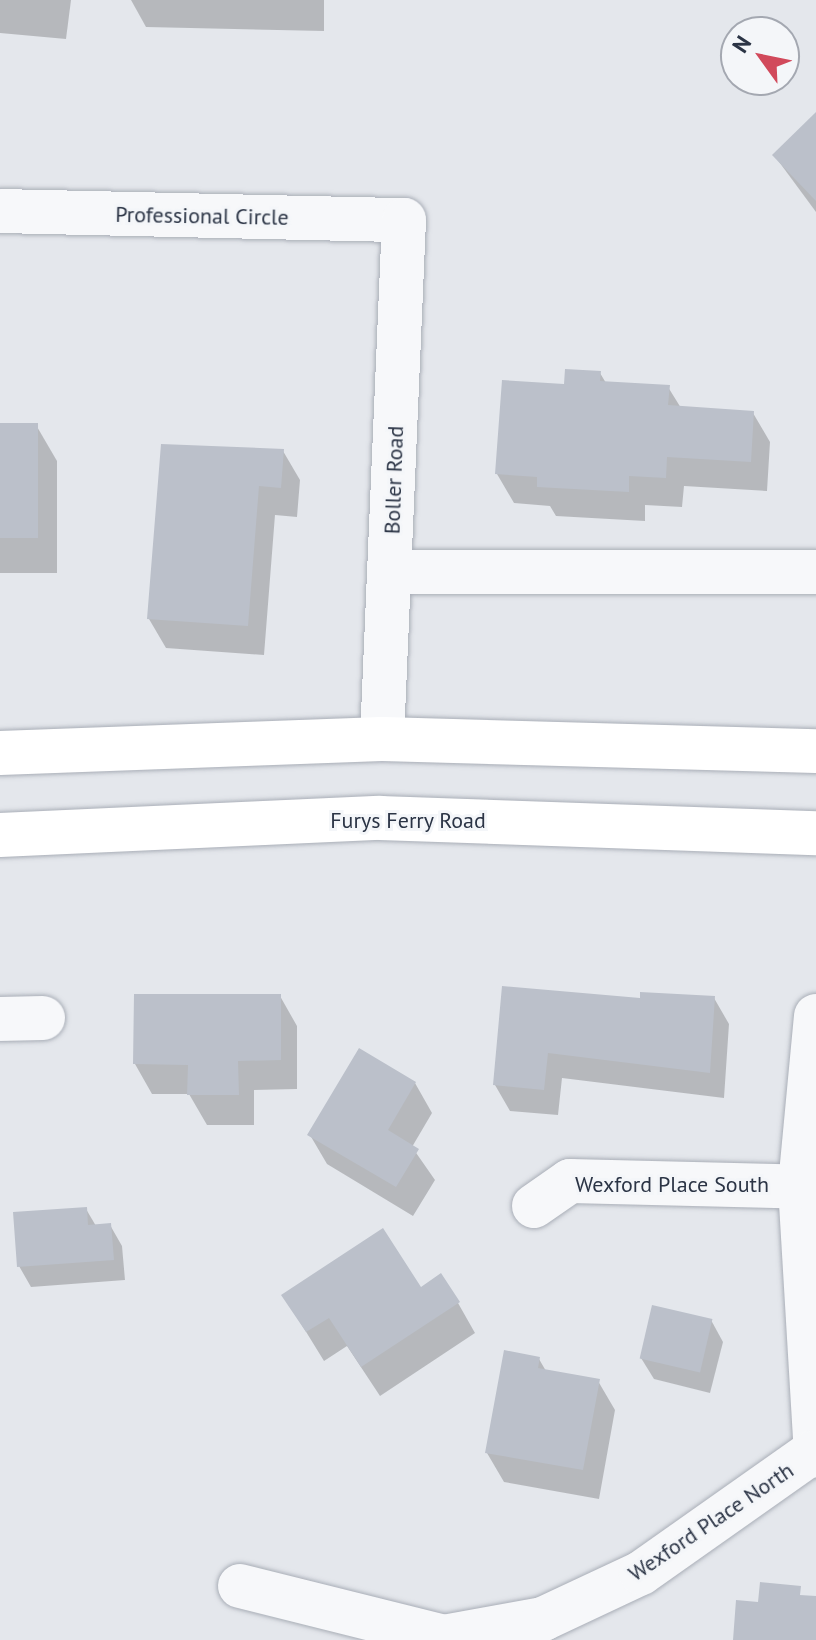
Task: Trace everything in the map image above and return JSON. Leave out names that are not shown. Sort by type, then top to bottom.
[{"type":"main road","points":[[0,753],[382,739],[816,751]]},
{"type":"main road","name":"Furys Ferry Road","points":[[0,835],[380,818],[816,833]]},
{"type":"street","name":"Professional Circle","points":[[0,211],[404,220]]},
{"type":"street","name":"Boller Road","points":[[382,739],[404,220]]},
{"type":"street","points":[[390,572],[816,572]]},
{"type":"street","points":[[814,1454],[808,1187],[816,1016]]},
{"type":"street","points":[[0,1019],[43,1018]]},
{"type":"street","name":"Wexford Place South","points":[[534,1206],[570,1181],[808,1187]]},
{"type":"street","name":"Wexford Place North","points":[[240,1586],[444,1637],[543,1619],[641,1573],[814,1454]]},
{"type":"building","points":[[816,112],[816,201],[772,155]]},
{"type":"building","points":[[565,369],[601,371],[600,381],[670,385],[668,405],[754,411],[751,462],[667,457],[666,478],[629,476],[629,492],[537,487],[537,477],[495,474],[502,380],[564,384]]},
{"type":"building","points":[[0,423],[38,423],[38,538],[0,538]]},
{"type":"building","points":[[161,444],[284,449],[281,488],[259,486],[248,626],[147,619]]},
{"type":"building","points":[[502,986],[640,998],[640,992],[715,996],[710,1073],[548,1053],[544,1090],[493,1085]]},
{"type":"building","points":[[134,994],[281,994],[281,1060],[238,1061],[239,1095],[187,1095],[188,1065],[133,1064]]},
{"type":"building","points":[[359,1048],[416,1082],[388,1130],[419,1149],[396,1187],[307,1135]]},
{"type":"building","points":[[87,1207],[88,1225],[111,1223],[114,1260],[17,1267],[13,1212]]},
{"type":"building","points":[[383,1228],[421,1287],[441,1273],[460,1302],[361,1367],[329,1318],[306,1332],[281,1295]]},
{"type":"building","points":[[652,1305],[712,1319],[700,1373],[640,1359]]},
{"type":"building","points":[[504,1350],[540,1357],[538,1368],[600,1379],[583,1470],[485,1453]]},
{"type":"building","points":[[760,1582],[801,1586],[800,1595],[816,1596],[816,1640],[733,1640],[736,1600],[758,1602]]}]
